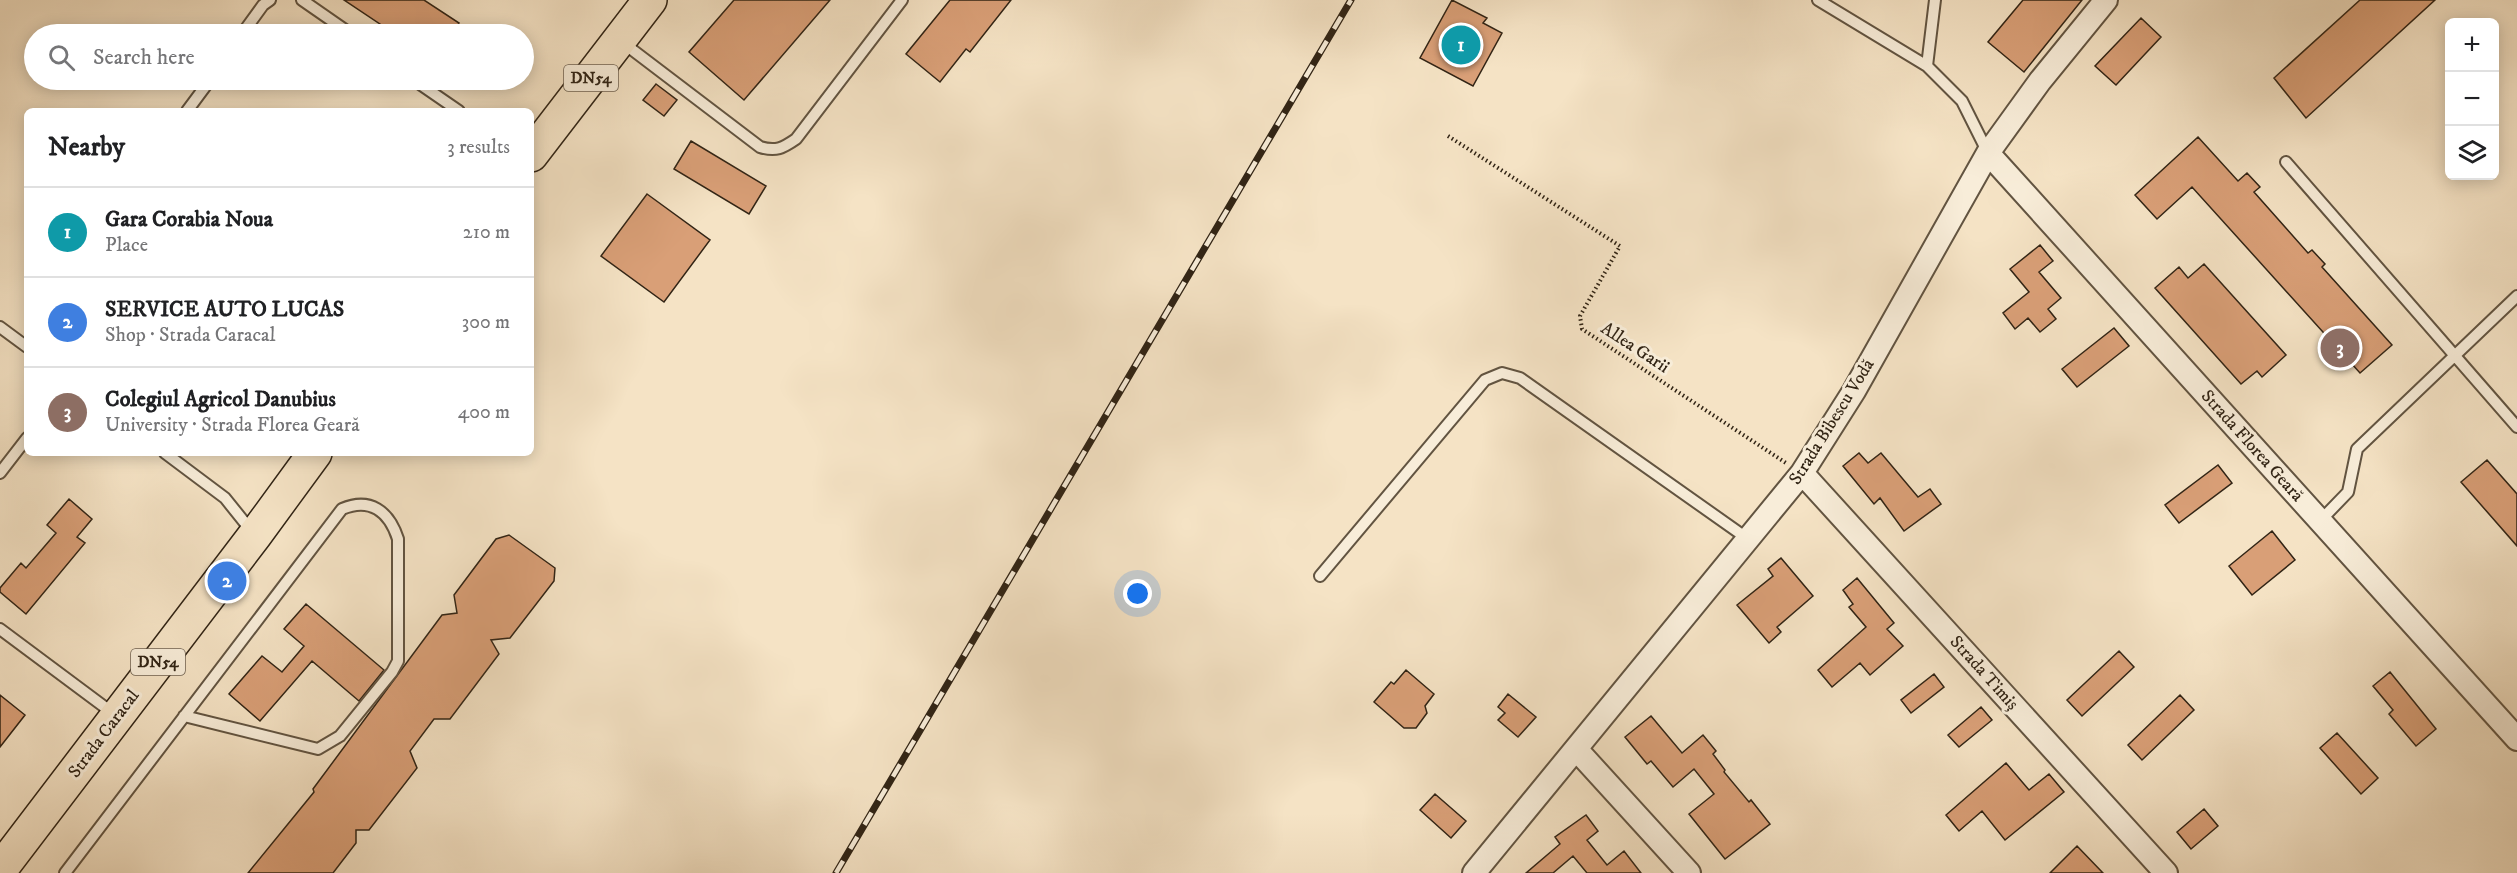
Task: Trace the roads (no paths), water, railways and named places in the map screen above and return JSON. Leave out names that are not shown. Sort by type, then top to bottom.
[{"type":"main road","name":"DN54","points":[[534,150],[650,0]]},
{"type":"main road","name":"Strada Caracal","points":[[0,870],[255,536],[313,456]]},
{"type":"street","name":"Strada Bibescu Vodă","points":[[1474,873],[1802,473],[1854,391],[1988,153],[2040,81],[2106,0]]},
{"type":"street","name":"Strada Florea Geară","points":[[1988,153],[2517,739]]},
{"type":"street","name":"Strada Timiș","points":[[1802,473],[2166,873]]},
{"type":"street","points":[[1576,749],[1689,873]]},
{"type":"lane","points":[[249,24],[263,5],[270,0]]},
{"type":"lane","points":[[302,0],[337,24]]},
{"type":"lane","points":[[620,40],[760,147],[772,151],[783,148],[796,139],[902,0]]},
{"type":"lane","points":[[1927,66],[1935,0]]},
{"type":"lane","points":[[1820,1],[1927,66],[1962,101],[1988,153]]},
{"type":"lane","points":[[189,108],[203,90]]},
{"type":"lane","points":[[429,90],[455,108]]},
{"type":"lane","points":[[2286,162],[2517,427]]},
{"type":"lane","points":[[2320,521],[2348,492],[2357,449],[2517,296]]},
{"type":"lane","points":[[0,327],[24,345]]},
{"type":"lane","points":[[1320,576],[1485,380],[1502,373],[1520,378],[1748,539]]},
{"type":"lane","points":[[0,473],[24,442]]},
{"type":"lane","points":[[169,456],[225,498],[255,536]]},
{"type":"lane","points":[[65,873],[184,716],[342,509],[355,503],[368,504],[392,522],[398,539],[398,661],[392,672],[340,736],[318,749],[184,716]]},
{"type":"lane","points":[[0,629],[117,716]]},
{"type":"railway","points":[[836,873],[1351,0]]},
{"type":"place","name":"Gara Corabia Noua","points":[[1461,45]]},
{"type":"place","name":"Colegiul Agricol Danubius","points":[[2340,348]]},
{"type":"place","name":"SERVICE AUTO LUCAS","points":[[227,581]]}]
